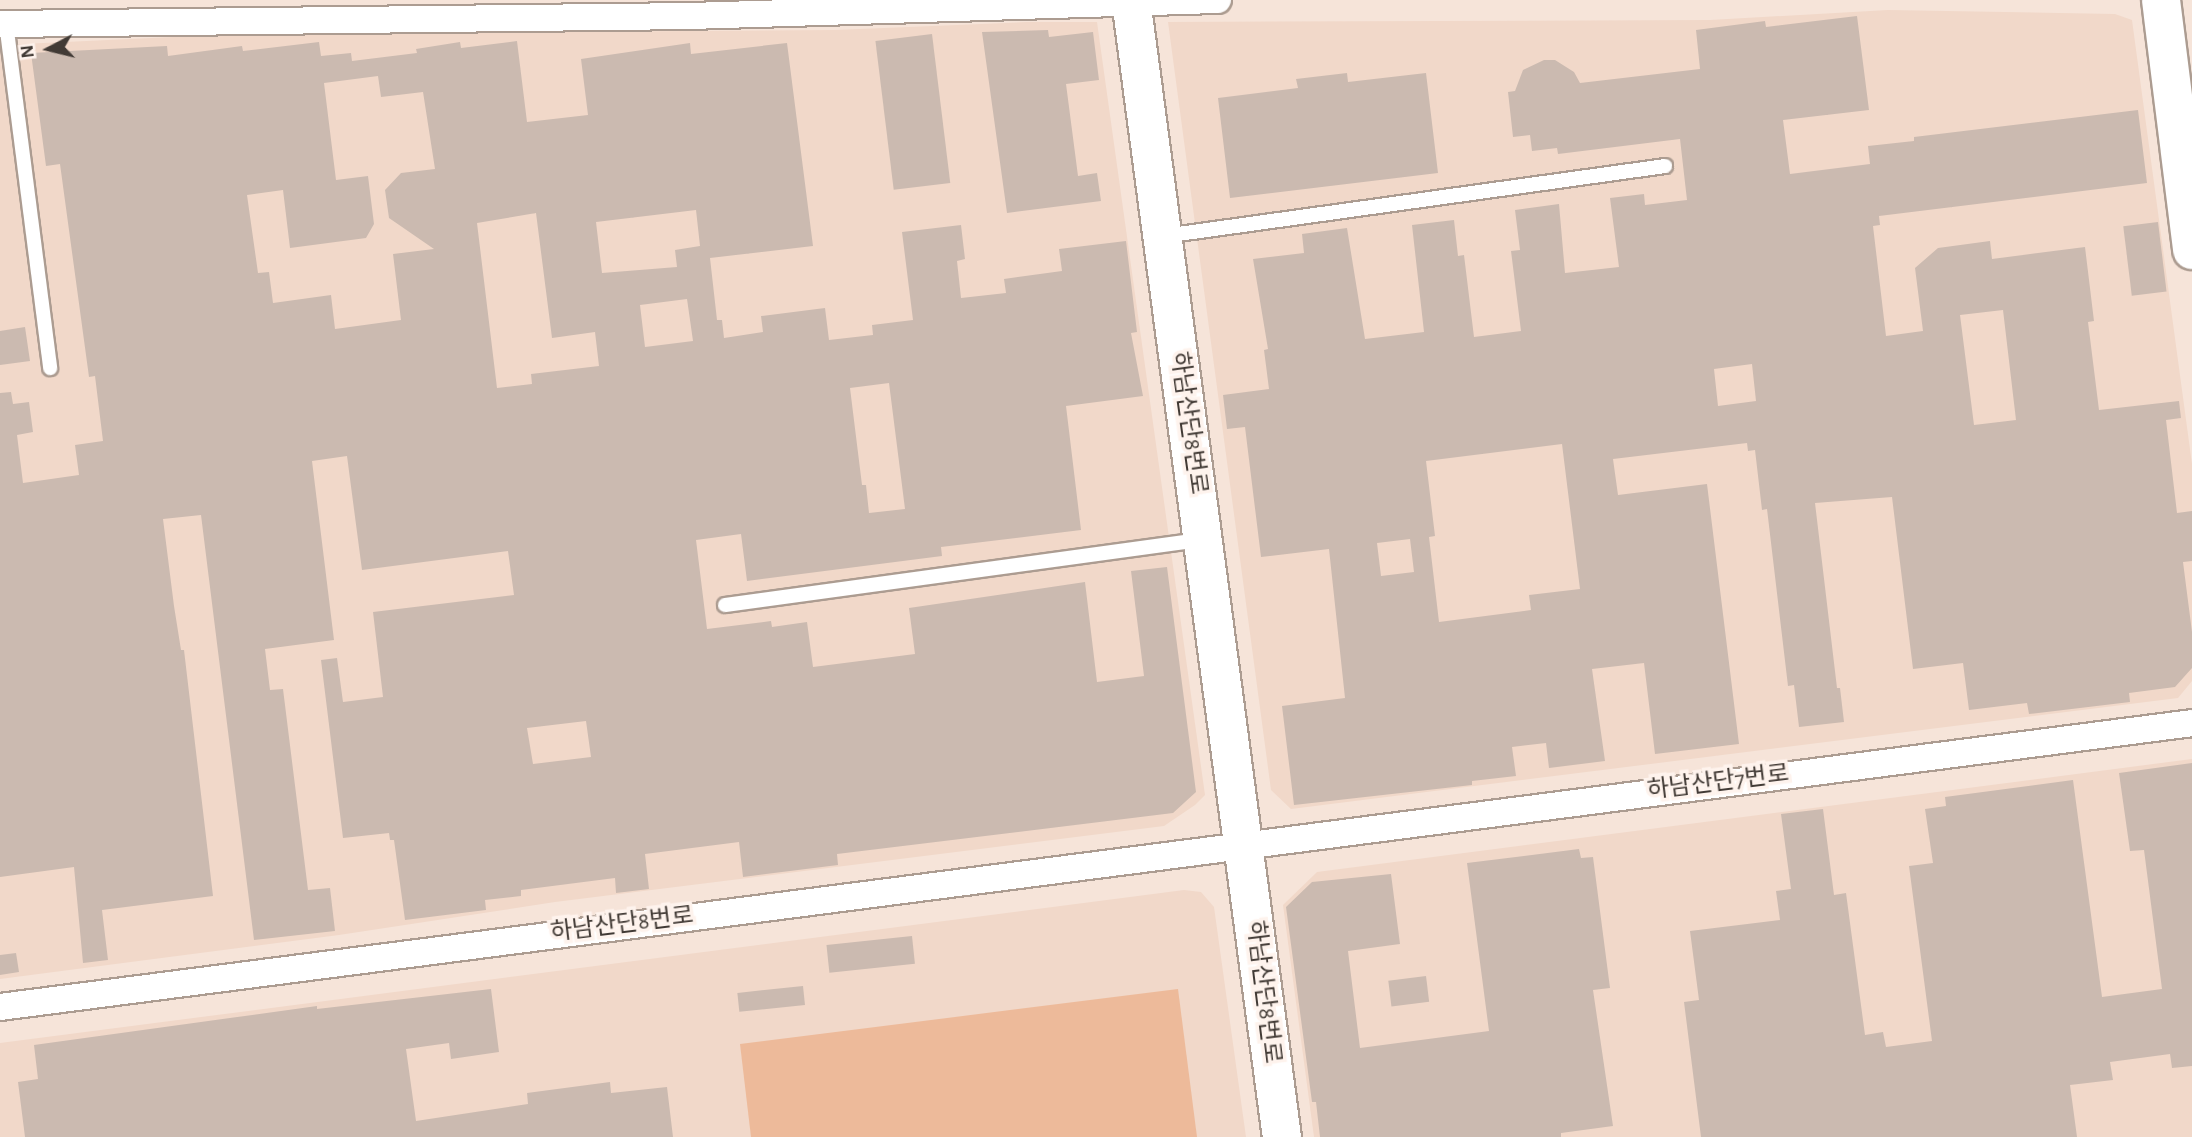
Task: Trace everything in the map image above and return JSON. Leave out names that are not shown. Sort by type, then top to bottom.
[{"type":"street","points":[[3,23],[690,16],[1218,0]]},
{"type":"street","points":[[2161,0],[2192,250]]},
{"type":"street","name":"하남산단8번로","points":[[1131,2],[1282,1137]]},
{"type":"street","name":"하남산단7번로","points":[[1244,846],[2192,723]]},
{"type":"street","name":"하남산단8번로","points":[[0,1007],[1244,846]]},
{"type":"lane","points":[[3,23],[50,368]]},
{"type":"lane","points":[[1163,237],[1665,166]]},
{"type":"lane","points":[[725,605],[1203,540]]},
{"type":"shaded area","points":[[1888,10],[2115,14],[2132,20],[2192,464],[2192,681],[2178,698],[1291,809],[1271,790],[1168,22],[1710,20]]},
{"type":"shaded area","points":[[1027,22],[1097,22],[1205,795],[1195,805],[1164,826],[555,902],[339,935],[0,979],[0,45],[238,34],[835,30]]},
{"type":"shaded area","points":[[2192,759],[2192,1137],[1314,1137],[1283,905],[1317,872]]},
{"type":"shaded area","points":[[1184,890],[1201,892],[1214,907],[1246,1137],[0,1137],[0,1043]]},
{"type":"shaded area","points":[[1178,989],[1197,1137],[751,1137],[740,1044]]},
{"type":"building","points":[[1857,16],[1869,110],[1783,120],[1790,174],[1870,164],[1868,146],[1914,141],[1914,137],[2138,110],[2147,183],[1879,216],[1880,225],[1873,226],[1886,336],[1923,331],[1915,268],[1938,248],[1990,241],[1992,259],[2085,247],[2094,321],[2088,322],[2099,410],[2179,401],[2181,418],[2166,420],[2177,513],[2192,511],[2192,561],[2183,562],[2192,632],[2192,668],[2175,687],[2129,693],[2130,702],[2029,714],[2027,703],[1969,710],[1963,663],[1913,669],[1892,497],[1815,503],[1837,688],[1840,688],[1844,722],[1799,727],[1794,685],[1788,686],[1767,509],[1762,510],[1755,450],[1748,451],[1747,443],[1613,459],[1618,495],[1707,484],[1739,744],[1655,754],[1644,663],[1592,669],[1605,761],[1549,768],[1546,743],[1512,747],[1516,776],[1472,781],[1472,785],[1294,805],[1282,706],[1345,698],[1329,549],[1261,557],[1245,427],[1227,429],[1223,395],[1269,389],[1264,350],[1268,349],[1253,259],[1304,253],[1302,234],[1347,228],[1365,339],[1424,332],[1412,225],[1454,220],[1458,256],[1464,255],[1474,337],[1521,331],[1511,251],[1520,250],[1515,210],[1559,204],[1565,273],[1619,267],[1610,198],[1644,194],[1645,205],[1687,200],[1680,139],[1558,154],[1557,148],[1532,151],[1530,135],[1513,137],[1508,92],[1515,91],[1523,70],[1544,60],[1555,60],[1574,72],[1580,83],[1700,69],[1696,30],[1765,21],[1766,27]],"holes":[[[2003,310],[2016,420],[1974,425],[1960,315]],[[1752,364],[1756,401],[1718,406],[1714,369]],[[1562,444],[1580,589],[1529,595],[1531,610],[1439,622],[1429,537],[1435,536],[1426,461]],[[1410,539],[1414,572],[1381,576],[1377,543]]]},
{"type":"building","points":[[1048,30],[1049,37],[1093,32],[1099,80],[1066,84],[1078,176],[1097,173],[1101,201],[1007,213],[982,32]]},
{"type":"building","points":[[932,34],[950,183],[894,190],[875,41]]},
{"type":"building","points":[[517,41],[527,122],[588,115],[581,59],[690,43],[691,54],[787,43],[813,246],[710,258],[717,320],[722,320],[724,338],[763,332],[761,316],[825,308],[829,340],[873,335],[872,325],[913,320],[902,232],[961,225],[965,259],[957,261],[961,298],[1006,293],[1004,279],[1062,271],[1059,249],[1126,241],[1137,332],[1131,333],[1143,396],[1066,406],[1081,530],[941,547],[942,556],[747,581],[741,534],[696,540],[707,629],[771,621],[772,627],[807,622],[813,667],[915,654],[909,608],[1085,582],[1097,682],[1144,676],[1131,571],[1167,567],[1196,792],[1173,813],[837,854],[838,865],[743,877],[739,842],[645,854],[649,889],[616,893],[615,878],[521,890],[521,896],[485,900],[486,910],[405,920],[394,840],[390,840],[389,833],[343,838],[321,660],[337,658],[343,702],[383,697],[373,612],[514,595],[508,551],[362,570],[347,456],[312,461],[334,640],[265,649],[270,690],[283,689],[308,890],[330,888],[335,931],[254,940],[201,515],[163,519],[181,650],[184,650],[213,896],[102,910],[108,960],[83,963],[74,867],[0,877],[0,393],[11,392],[13,404],[29,402],[33,432],[17,435],[23,483],[79,475],[75,445],[103,441],[95,376],[89,377],[60,164],[46,166],[31,53],[167,46],[168,56],[242,46],[243,51],[319,42],[321,56],[351,53],[352,61],[417,53],[416,49],[460,42],[461,48]],"holes":[[[378,76],[381,97],[423,92],[435,169],[401,173],[385,190],[389,218],[434,249],[393,254],[401,320],[335,329],[331,295],[273,303],[269,272],[258,273],[247,195],[283,190],[290,248],[366,238],[374,224],[368,176],[336,180],[324,83]],[[696,210],[700,246],[675,250],[677,267],[602,273],[596,222]],[[536,213],[552,338],[595,332],[599,366],[531,374],[532,384],[497,388],[477,223]],[[687,299],[693,341],[645,347],[640,305]],[[889,383],[905,509],[869,513],[866,485],[862,485],[850,388]],[[586,721],[591,757],[533,764],[527,728]]]},
{"type":"building","points":[[1347,73],[1348,82],[1426,73],[1438,173],[1230,198],[1218,98],[1298,88],[1296,79]]},
{"type":"building","points":[[2158,222],[2167,291],[2132,296],[2123,226]]},
{"type":"building","points":[[25,327],[30,361],[0,365],[0,331]]},
{"type":"building","points":[[2192,763],[2192,1066],[2172,1068],[2170,1054],[2110,1062],[2113,1080],[2070,1085],[2077,1137],[1701,1137],[1684,1002],[1699,1000],[1690,931],[1780,920],[1776,891],[1791,889],[1781,814],[1823,809],[1834,895],[1846,893],[1865,1035],[1883,1032],[1886,1047],[1932,1041],[1909,866],[1933,863],[1925,809],[1946,806],[1945,797],[2073,780],[2102,997],[2162,989],[2144,850],[2130,851],[2119,773]]},
{"type":"building","points":[[1579,849],[1581,858],[1593,857],[1610,988],[1593,990],[1613,1126],[1561,1133],[1561,1137],[1320,1137],[1316,1102],[1312,1102],[1286,907],[1312,882],[1391,874],[1400,944],[1348,951],[1360,1048],[1489,1031],[1467,863]]},
{"type":"building","points":[[912,936],[915,964],[829,973],[826,945]]},
{"type":"building","points":[[16,953],[19,972],[0,975],[0,955]]},
{"type":"building","points":[[1426,976],[1429,1002],[1391,1006],[1388,981]]},
{"type":"building","points":[[803,986],[805,1005],[739,1012],[737,993]]},
{"type":"building","points":[[491,989],[499,1052],[451,1059],[449,1043],[406,1049],[416,1121],[528,1104],[527,1093],[610,1082],[611,1093],[667,1087],[673,1137],[25,1137],[18,1082],[38,1079],[34,1045],[317,1006],[317,1009]]}]
